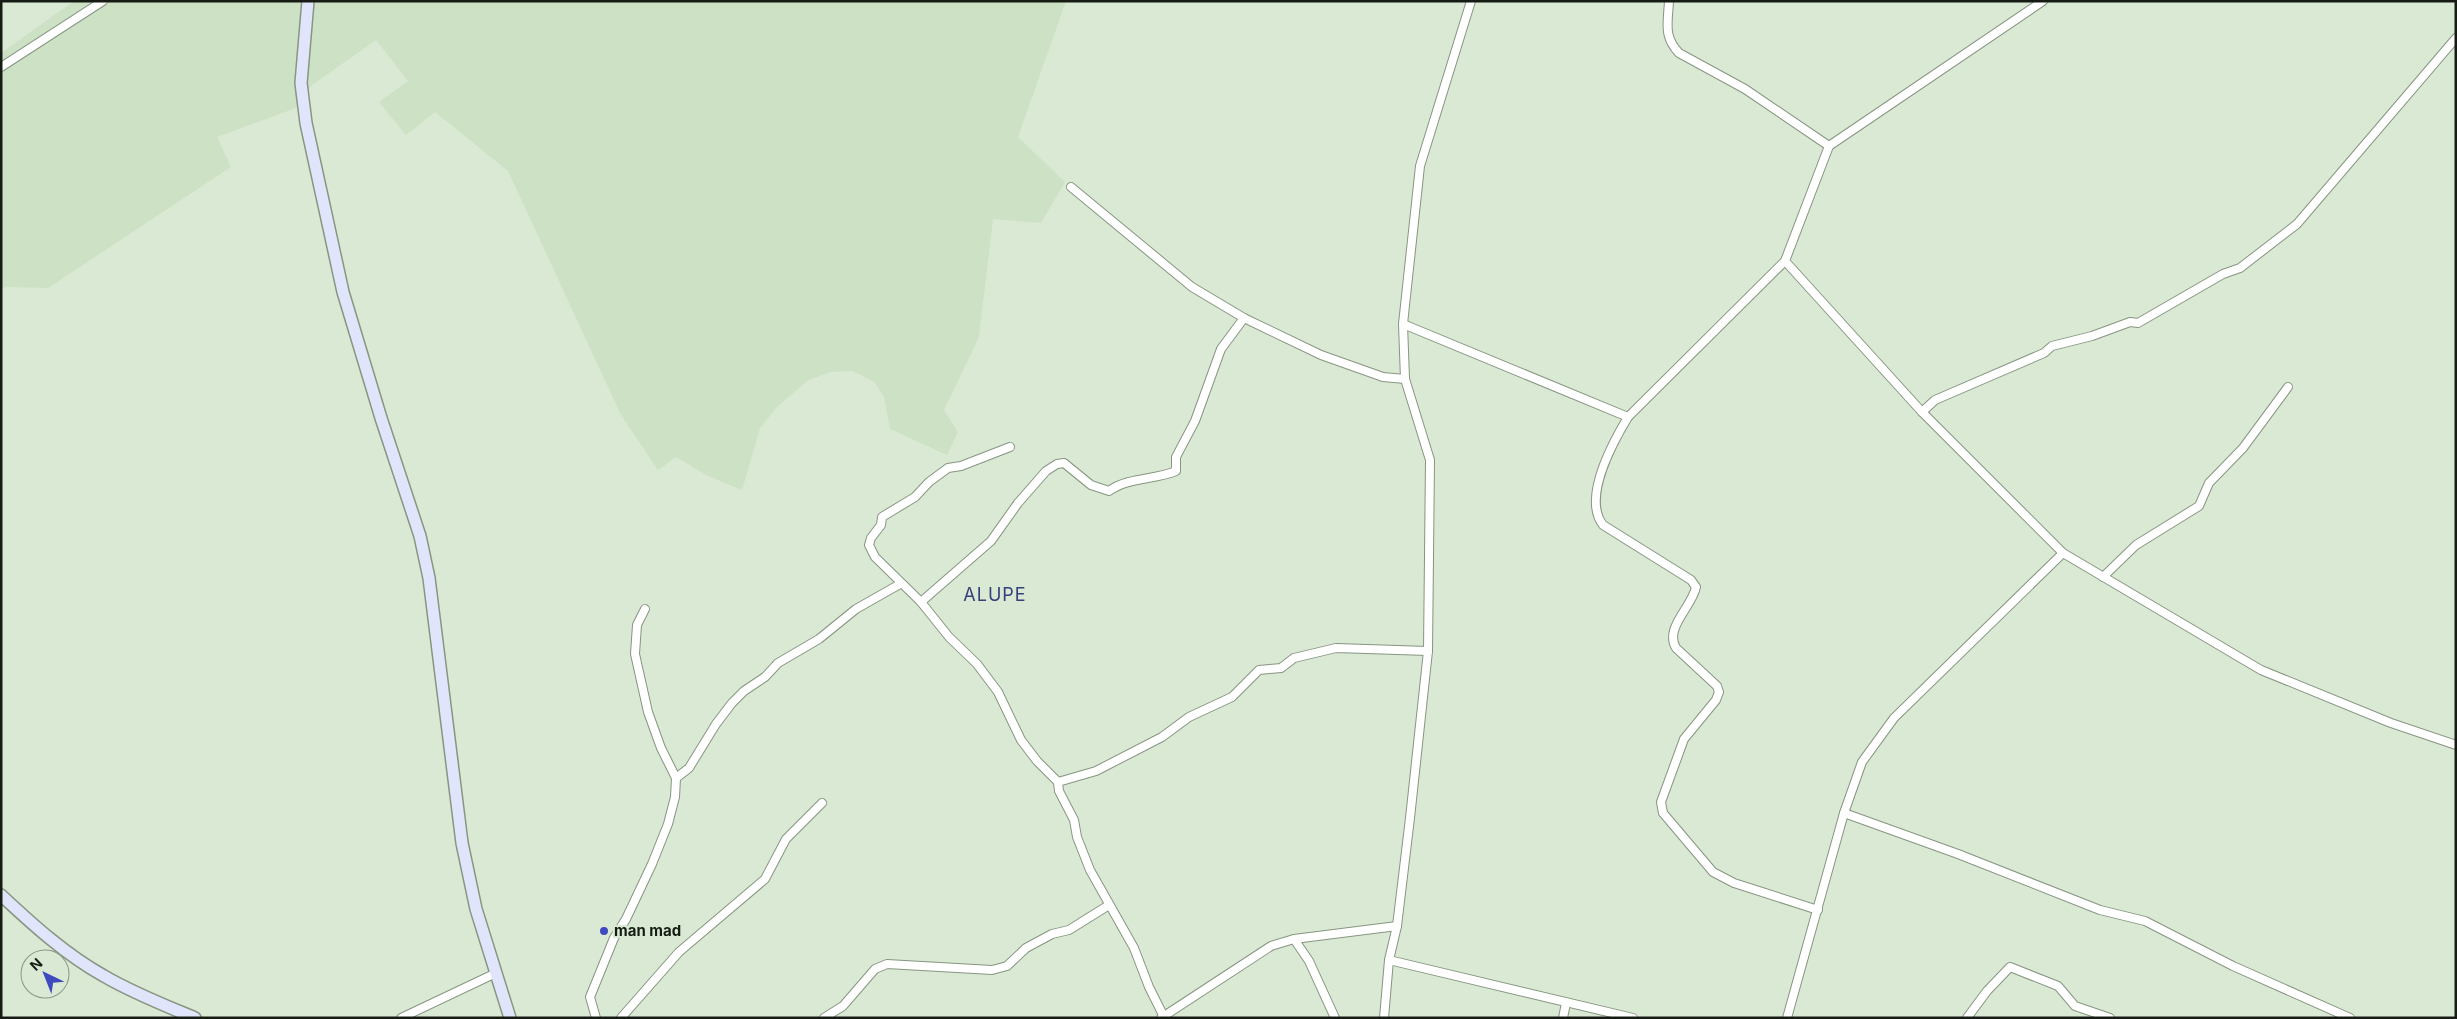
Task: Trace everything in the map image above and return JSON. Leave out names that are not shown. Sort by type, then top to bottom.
[{"type":"street","points":[[1,67],[103,1]]},
{"type":"street","points":[[308,1],[301,83],[306,123],[343,292],[381,418],[420,536],[429,578],[462,843],[476,909],[510,1018]]},
{"type":"street","points":[[1384,1018],[1389,960],[1397,926],[1428,650],[1430,460],[1405,379],[1403,324],[1420,166],[1471,1]]},
{"type":"street","points":[[1669,1],[1667,36],[1679,53],[1745,89],[1829,146]]},
{"type":"street","points":[[1818,910],[1734,883],[1713,872],[1663,813],[1662,802],[1684,739],[1716,700],[1719,692],[1717,686],[1676,648],[1672,641],[1672,632],[1694,595],[1696,587],[1691,580],[1603,525],[1597,518],[1595,506],[1602,473],[1613,443],[1628,416],[1785,261],[1829,146],[2043,1]]},
{"type":"street","points":[[1922,412],[1935,400],[2044,353],[2052,346],[2092,336],[2130,322],[2138,323],[2223,274],[2240,268],[2297,224],[2456,38]]},
{"type":"street","points":[[1071,187],[1192,287],[1244,318],[1276,335],[1344,364],[1382,377],[1405,379]]},
{"type":"street","points":[[1785,261],[1922,412],[2063,553],[2261,670],[2391,723],[2456,744]]},
{"type":"street","points":[[921,602],[991,541],[1018,503],[1046,471],[1057,464],[1064,463],[1091,485],[1109,491],[1118,484],[1164,476],[1176,471],[1176,457],[1195,421],[1221,349],[1244,318]]},
{"type":"street","points":[[1403,324],[1628,416]]},
{"type":"street","points":[[2103,577],[2136,544],[2199,506],[2209,483],[2243,448],[2288,387]]},
{"type":"street","points":[[1010,446],[970,463],[948,468],[929,482],[916,496],[882,517],[881,525],[871,538],[870,545],[875,557],[900,584],[921,602],[949,637],[977,664],[998,692],[1021,740],[1037,761],[1058,782],[1059,791],[1074,820],[1077,837],[1090,870],[1108,905],[1134,948],[1163,1017],[1271,946],[1294,939],[1397,926]]},
{"type":"street","points":[[1787,1018],[1844,813],[1862,762],[1894,718],[2063,553]]},
{"type":"street","points":[[676,778],[689,768],[722,717],[744,691],[765,676],[778,663],[819,638],[856,609],[900,584]]},
{"type":"street","points":[[596,1018],[590,997],[614,938],[626,919],[668,824],[675,797],[676,778],[648,712],[635,654],[637,625],[645,609]]},
{"type":"street","points":[[1058,782],[1096,772],[1162,737],[1189,717],[1232,697],[1259,670],[1281,668],[1294,658],[1336,648],[1428,650]]},
{"type":"street","points":[[621,1018],[679,952],[765,878],[789,834],[822,803]]},
{"type":"street","points":[[1844,813],[1958,854],[2100,910],[2144,921],[2233,966],[2350,1018]]},
{"type":"street","points":[[1,895],[33,924],[102,975],[139,995],[195,1018]]},
{"type":"street","points":[[824,1018],[843,1006],[875,969],[887,964],[992,970],[1007,966],[1026,948],[1052,934],[1069,930],[1108,905]]},
{"type":"street","points":[[1294,939],[1309,961],[1335,1018]]},
{"type":"street","points":[[1389,960],[1633,1018]]},
{"type":"street","points":[[1967,1018],[1987,991],[2010,967],[2058,986],[2075,1006],[2110,1018]]},
{"type":"street","points":[[401,1018],[496,974]]},
{"type":"street","points":[[1563,1018],[1566,1003]]},
{"type":"shaded area","points":[[74,1],[1066,1],[1018,137],[1065,182],[1041,223],[993,219],[979,337],[944,410],[958,432],[947,455],[890,429],[884,396],[874,382],[853,371],[830,372],[807,381],[777,407],[760,428],[742,490],[708,476],[676,457],[658,470],[621,415],[508,171],[435,112],[406,135],[379,102],[408,81],[376,40],[312,85],[296,108],[217,137],[231,167],[48,288],[7,287],[1,289],[1,53]]},
{"type":"place","name":"man mad","points":[[604,931]]},
{"type":"district","name":"ALUPE","points":[[995,595]]}]
